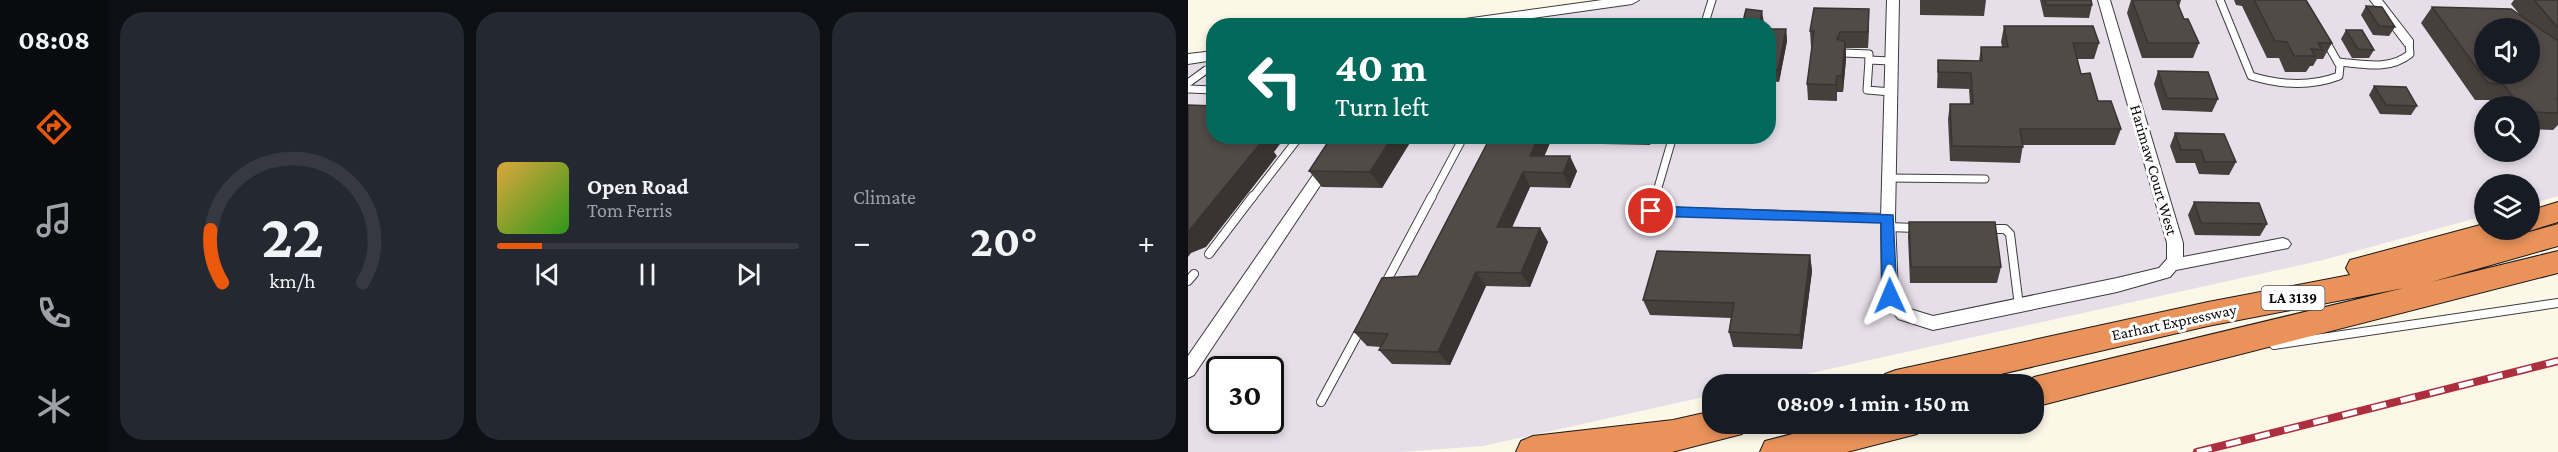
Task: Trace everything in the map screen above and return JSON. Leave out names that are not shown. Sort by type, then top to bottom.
[{"type":"highway","points":[[2540,218],[2558,212]]},
{"type":"highway","name":"Earhart Expressway","points":[[1941,374],[2208,314],[2417,274],[2558,235]]},
{"type":"highway","points":[[2208,314],[2327,277],[2474,237]]},
{"type":"highway","name":"Earhart Expressway","points":[[2044,390],[2558,262]]},
{"type":"highway","points":[[1602,452],[1702,429]]},
{"type":"highway","points":[[1777,452],[1858,434]]},
{"type":"highway","points":[[1806,452],[1869,434]]},
{"type":"highway","points":[[1533,452],[1673,436]]},
{"type":"street","points":[[1533,18],[1632,0]]},
{"type":"street","points":[[1893,0],[1888,223],[1890,296],[1904,314],[1932,324],[2164,273],[2171,265],[2283,244]]},
{"type":"street","name":"Harimaw Court West","points":[[2104,0],[2175,243],[2175,261],[2171,265]]},
{"type":"street","points":[[2376,0],[2409,43]]},
{"type":"street","points":[[1188,59],[1206,56]]},
{"type":"street","points":[[1188,370],[1342,144]]},
{"type":"lane","points":[[1706,18],[1712,0]]},
{"type":"lane","points":[[2220,0],[2251,76],[2279,83],[2329,81],[2339,76],[2338,62],[2319,28]]},
{"type":"lane","points":[[2338,62],[2394,64],[2404,61],[2410,54],[2409,43]]},
{"type":"lane","points":[[1843,53],[1869,54],[1867,90],[1891,92]]},
{"type":"lane","points":[[1869,60],[1890,61]]},
{"type":"lane","points":[[1188,82],[1206,70]]},
{"type":"lane","points":[[1188,89],[1206,90]]},
{"type":"lane","points":[[1209,254],[1294,144]]},
{"type":"lane","points":[[1382,290],[1460,144]]},
{"type":"lane","points":[[1670,144],[1651,211],[1888,223],[1923,228]]},
{"type":"lane","points":[[1889,178],[1985,179]]},
{"type":"lane","points":[[1970,229],[2005,229],[2010,234],[2019,306]]},
{"type":"lane","points":[[2157,362],[2558,303]]},
{"type":"lane","points":[[1321,402],[1365,320]]},
{"type":"shaded area","points":[[1608,0],[2558,0],[2558,196],[2540,201],[2540,174],[2474,174],[2474,219],[2323,260],[1806,374],[1702,374],[1702,397],[1483,446],[1401,452],[1188,452],[1188,56],[1206,54],[1206,144],[1776,144],[1776,18],[1471,18]]},
{"type":"building","points":[[2045,0],[2091,0],[2092,5],[2046,5]]},
{"type":"building","points":[[2132,0],[2176,0],[2184,19],[2188,19],[2199,43],[2148,43]]},
{"type":"building","points":[[2254,0],[2306,0],[2332,43],[2318,43],[2322,50],[2311,49],[2315,56],[2294,56],[2287,42],[2275,41]]},
{"type":"building","points":[[2534,0],[2558,0],[2558,28]]},
{"type":"building","points":[[2366,6],[2382,7],[2395,27],[2379,26]]},
{"type":"building","points":[[2432,7],[2511,9],[2524,18],[2474,18],[2474,64]]},
{"type":"building","points":[[1814,8],[1869,9],[1868,32],[1840,32],[1837,39],[1845,42],[1842,76],[1837,76],[1836,85],[1807,84],[1814,31],[1810,31]]},
{"type":"building","points":[[1746,9],[1762,11],[1761,18],[1744,18]]},
{"type":"building","points":[[2004,26],[2093,26],[2099,43],[2073,43],[2081,74],[2090,73],[2098,101],[2111,101],[2121,129],[2020,129],[2023,147],[1952,146],[1950,104],[1973,104],[1971,73],[1938,72],[1938,60],[1982,61],[1981,47],[2008,47]]},
{"type":"building","points":[[1776,29],[1786,29],[1778,70],[1776,70]]},
{"type":"building","points":[[2540,29],[2558,41],[2558,113],[2540,112],[2540,96],[2512,96],[2503,84],[2540,84]]},
{"type":"building","points":[[2346,30],[2362,30],[2374,50],[2358,49]]},
{"type":"building","points":[[2158,71],[2208,72],[2218,99],[2167,98]]},
{"type":"building","points":[[2374,86],[2406,87],[2417,106],[2386,105]]},
{"type":"building","points":[[1188,105],[1206,106],[1206,144],[1260,144],[1188,232]]},
{"type":"building","points":[[2175,133],[2224,134],[2236,162],[2205,162],[2201,150],[2181,150]]},
{"type":"building","points":[[1327,144],[1388,144],[1370,172],[1309,171]]},
{"type":"building","points":[[1487,144],[1535,144],[1530,156],[1570,156],[1563,173],[1523,172],[1497,227],[1540,228],[1521,273],[1476,272],[1438,352],[1379,350],[1388,334],[1354,332],[1382,278],[1418,276]]},
{"type":"building","points":[[2194,202],[2259,203],[2267,224],[2201,223]]},
{"type":"building","points":[[1909,222],[1995,222],[2001,267],[1911,267]]},
{"type":"building","points":[[1657,251],[1810,255],[1800,335],[1729,332],[1734,303],[1643,300]]},
{"type":"railway","points":[[2197,452],[2558,361]]},
{"type":"route","points":[[1651,211],[1888,218],[1890,296]]}]
